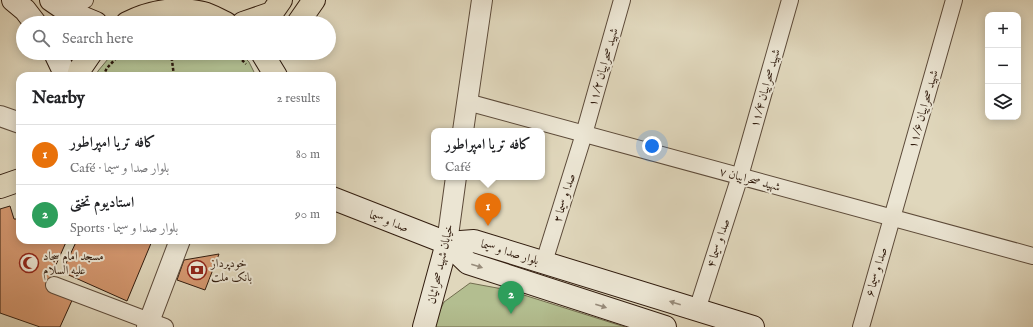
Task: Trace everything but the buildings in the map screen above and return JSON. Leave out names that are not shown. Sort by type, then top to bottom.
[{"type":"main road","points":[[13,0],[30,16]]},
{"type":"main road","points":[[263,16],[272,13],[281,0]]},
{"type":"main road","points":[[303,16],[314,0]]},
{"type":"main road","points":[[66,3],[86,16]]},
{"type":"main road","points":[[142,16],[173,10],[204,13],[211,16]]},
{"type":"main road","points":[[58,60],[64,72]]},
{"type":"main road","points":[[79,72],[86,60]]},
{"type":"main road","points":[[266,60],[274,72]]},
{"type":"main road","points":[[277,72],[280,60]]},
{"type":"main road","points":[[0,187],[16,181]]},
{"type":"main road","name":"صدا و سیما","points":[[336,200],[447,243]]},
{"type":"main road","name":"بلوار صدا و سیما","points":[[447,243],[474,241],[753,327]]},
{"type":"main road","name":"بلوار صدا و سیما","points":[[447,243],[468,263],[665,327]]},
{"type":"main road","name":"خیابان شهید صحرائیان","points":[[424,327],[447,243]]},
{"type":"street","points":[[463,128],[482,0]]},
{"type":"street","name":"شهید صحراییان ۱۱/۲","points":[[584,134],[622,0]]},
{"type":"street","name":"شهید صحراییان ۱۱/۴","points":[[740,176],[790,0]]},
{"type":"street","name":"شهید صحراییان ۱۱/۶","points":[[891,217],[954,0]]},
{"type":"street","name":"شهید صحراییان ۷","points":[[467,102],[1033,256]]},
{"type":"street","points":[[0,116],[16,122]]},
{"type":"street","name":"صدا و سیما ۲","points":[[544,262],[584,134]]},
{"type":"street","name":"صدا و سیما ۴","points":[[696,310],[740,176]]},
{"type":"street","name":"خیابان شهید صحرائیان","points":[[447,243],[456,180]]},
{"type":"street","name":"صدا و سیما ۶","points":[[861,327],[891,217]]},
{"type":"street","points":[[54,285],[154,325],[179,244]]},
{"type":"path","points":[[105,72],[114,60]]},
{"type":"path","points":[[172,60],[173,72]]},
{"type":"green space","points":[[107,60],[247,60],[254,72],[98,72]]},
{"type":"green space","points":[[470,283],[508,290],[625,327],[432,327],[444,302]]},
{"type":"place","name":"کافه تریا امپراطور","points":[[488,226]]},
{"type":"place","name":"مسجد امام سجاد علیه السلام","points":[[29,263]]},
{"type":"place","name":"خودپرداز بانک ملت","points":[[197,270]]},
{"type":"place","name":"استادیوم تختی","points":[[511,314]]}]
